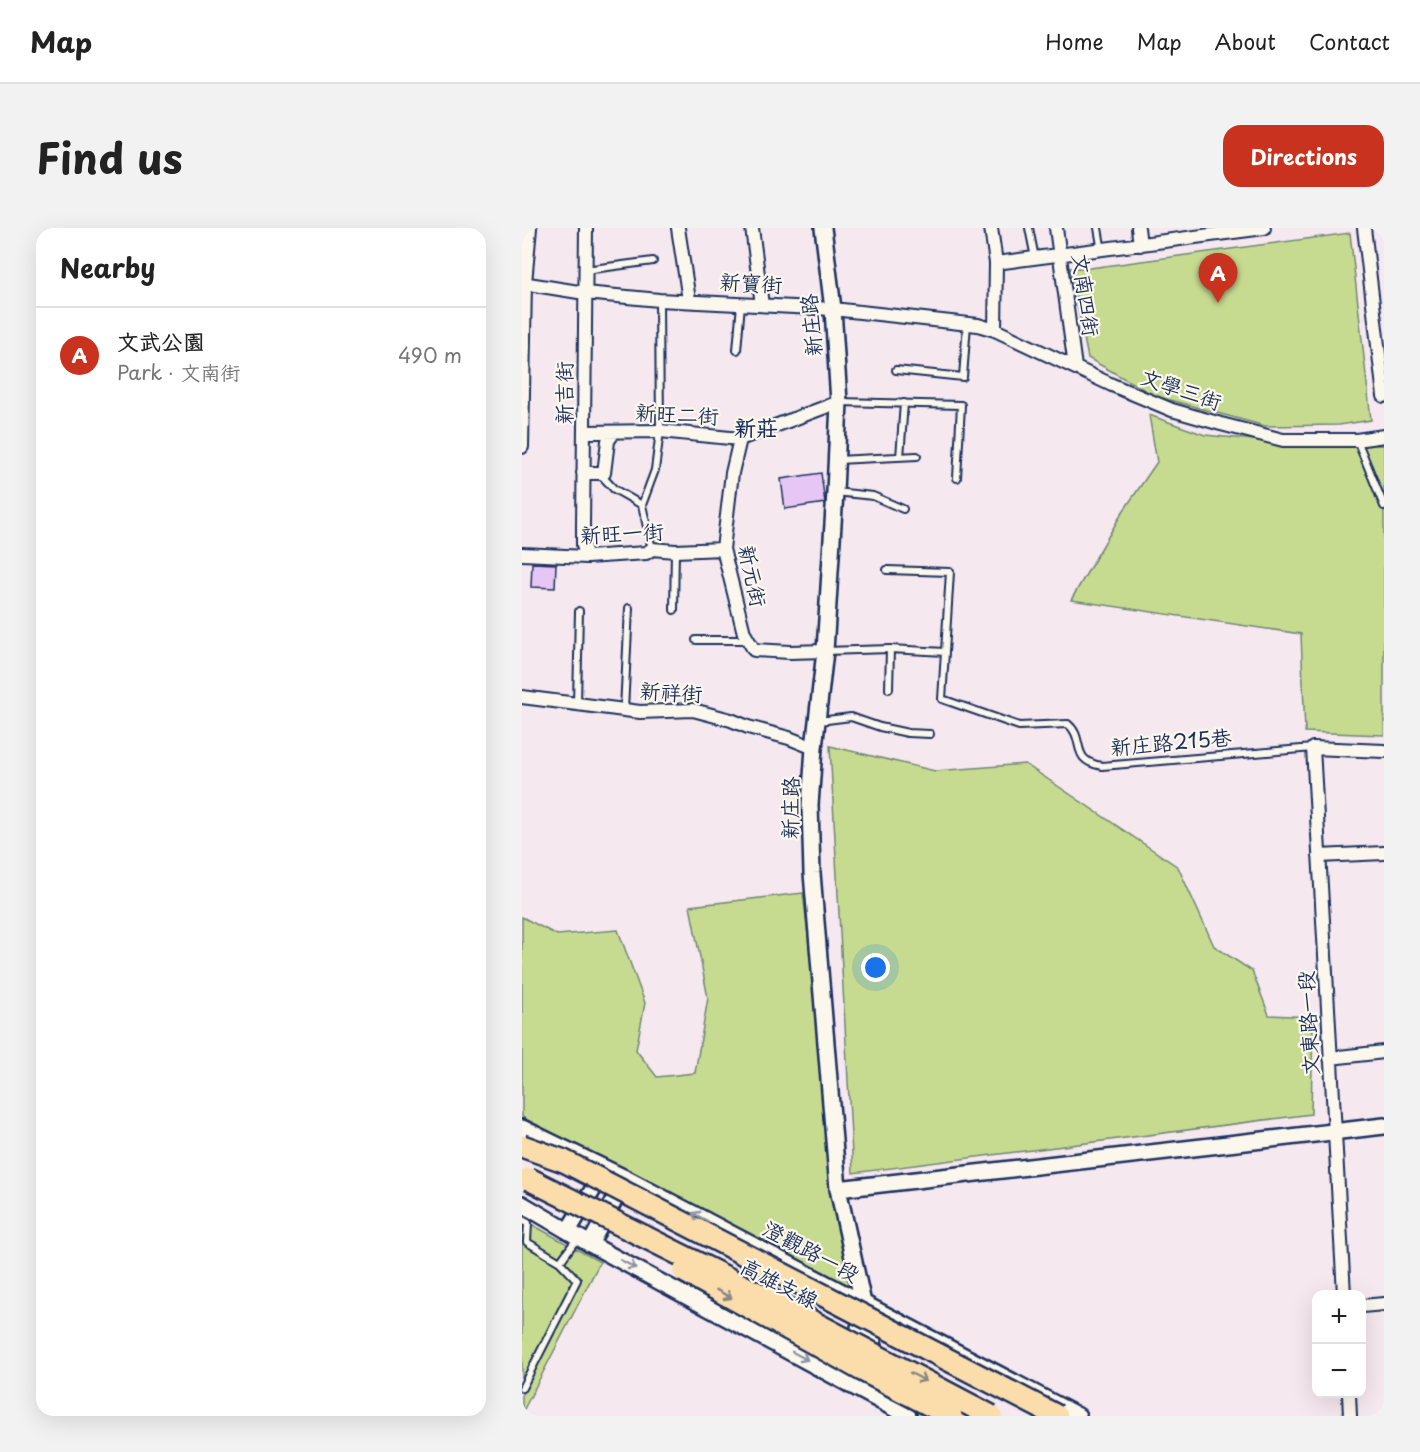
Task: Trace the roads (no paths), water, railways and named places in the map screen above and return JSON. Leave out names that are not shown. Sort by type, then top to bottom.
[{"type":"highway","points":[[522,1146],[564,1161],[1057,1416]]},
{"type":"highway","name":"高雄支線","points":[[522,1152],[1036,1416]]},
{"type":"highway","name":"高雄支線","points":[[951,1416],[862,1370],[588,1218],[529,1179],[769,1299],[991,1416]]},
{"type":"street","points":[[522,447],[524,283],[530,228]]},
{"type":"street","name":"新吉街","points":[[586,557],[583,544],[583,473],[585,270],[589,228]]},
{"type":"street","points":[[678,228],[689,300]]},
{"type":"street","points":[[752,228],[762,305]]},
{"type":"street","name":"新庄路","points":[[823,228],[833,309],[839,402],[836,492],[825,651],[815,721],[810,805],[812,873],[838,1189],[863,1303],[850,1385]]},
{"type":"street","points":[[991,228],[996,263],[994,330]]},
{"type":"street","name":"文南四街","points":[[1056,228],[1075,367]]},
{"type":"street","points":[[1138,228],[1140,245]]},
{"type":"street","points":[[996,263],[1102,251],[1207,232],[1264,228]]},
{"type":"street","points":[[1364,228],[1380,320],[1384,396]]},
{"type":"street","name":"新寶街","points":[[524,283],[585,293],[659,300],[833,309],[972,324]]},
{"type":"street","name":"文學三街","points":[[972,324],[994,330],[1172,410],[1231,427],[1283,440],[1356,440],[1384,435]]},
{"type":"street","name":"新旺二街","points":[[584,432],[660,431],[740,439],[839,402]]},
{"type":"street","name":"新旺二街","points":[[599,474],[604,473],[608,441],[614,432]]},
{"type":"street","name":"新元街","points":[[740,439],[732,472],[723,549],[744,633],[754,650],[825,651]]},
{"type":"street","points":[[583,473],[599,474]]},
{"type":"street","name":"新旺一街","points":[[522,554],[586,557],[646,553],[652,549],[723,549]]},
{"type":"street","name":"新祥街","points":[[522,697],[640,712],[693,710],[731,720],[814,748]]},
{"type":"street","points":[[1313,748],[1384,751]]},
{"type":"street","name":"文東路一段","points":[[1313,748],[1344,1290]]},
{"type":"street","points":[[1319,855],[1384,853]]},
{"type":"street","points":[[1330,1058],[1384,1052]]},
{"type":"street","points":[[838,1189],[1384,1126]]},
{"type":"street","name":"澄觀路一段","points":[[522,1128],[627,1179],[1078,1416]]},
{"type":"street","points":[[579,1237],[605,1168]]},
{"type":"street","points":[[579,1237],[627,1179]]},
{"type":"street","points":[[522,1204],[908,1416]]},
{"type":"street","points":[[863,1303],[887,1405]]},
{"type":"street","points":[[1366,1306],[1384,1304]]},
{"type":"street","points":[[1349,1398],[1350,1416]]},
{"type":"lane","points":[[1029,228],[1035,258]]},
{"type":"lane","points":[[1098,228],[1102,251]]},
{"type":"lane","points":[[585,270],[653,261]]},
{"type":"lane","points":[[652,549],[642,505],[655,470],[660,431],[659,300]]},
{"type":"lane","points":[[737,350],[741,304]]},
{"type":"lane","points":[[896,370],[963,377],[972,324]]},
{"type":"lane","points":[[839,402],[962,405],[957,478]]},
{"type":"lane","points":[[900,457],[904,402]]},
{"type":"lane","points":[[1356,440],[1384,506]]},
{"type":"lane","points":[[836,460],[917,456]]},
{"type":"lane","points":[[599,474],[614,489],[642,505]]},
{"type":"lane","points":[[836,492],[873,495],[903,509]]},
{"type":"lane","points":[[674,610],[675,550]]},
{"type":"lane","points":[[825,651],[945,652],[950,572],[887,570]]},
{"type":"lane","points":[[624,710],[629,608]]},
{"type":"lane","points":[[577,703],[579,611]]},
{"type":"lane","points":[[696,640],[748,640]]},
{"type":"lane","points":[[889,689],[890,650]]},
{"type":"lane","name":"新庄路215巷","points":[[945,652],[942,699],[1019,726],[1068,724],[1074,729],[1080,752],[1091,764],[1102,766],[1313,748]]},
{"type":"lane","points":[[815,721],[850,717],[908,733],[930,734]]},
{"type":"lane","points":[[522,1220],[528,1223],[527,1242],[560,1262],[577,1280],[522,1388]]},
{"type":"lane","points":[[560,1262],[579,1237]]},
{"type":"place","name":"文武公園","points":[[1218,303]]},
{"type":"district","name":"新莊","points":[[756,428]]}]
